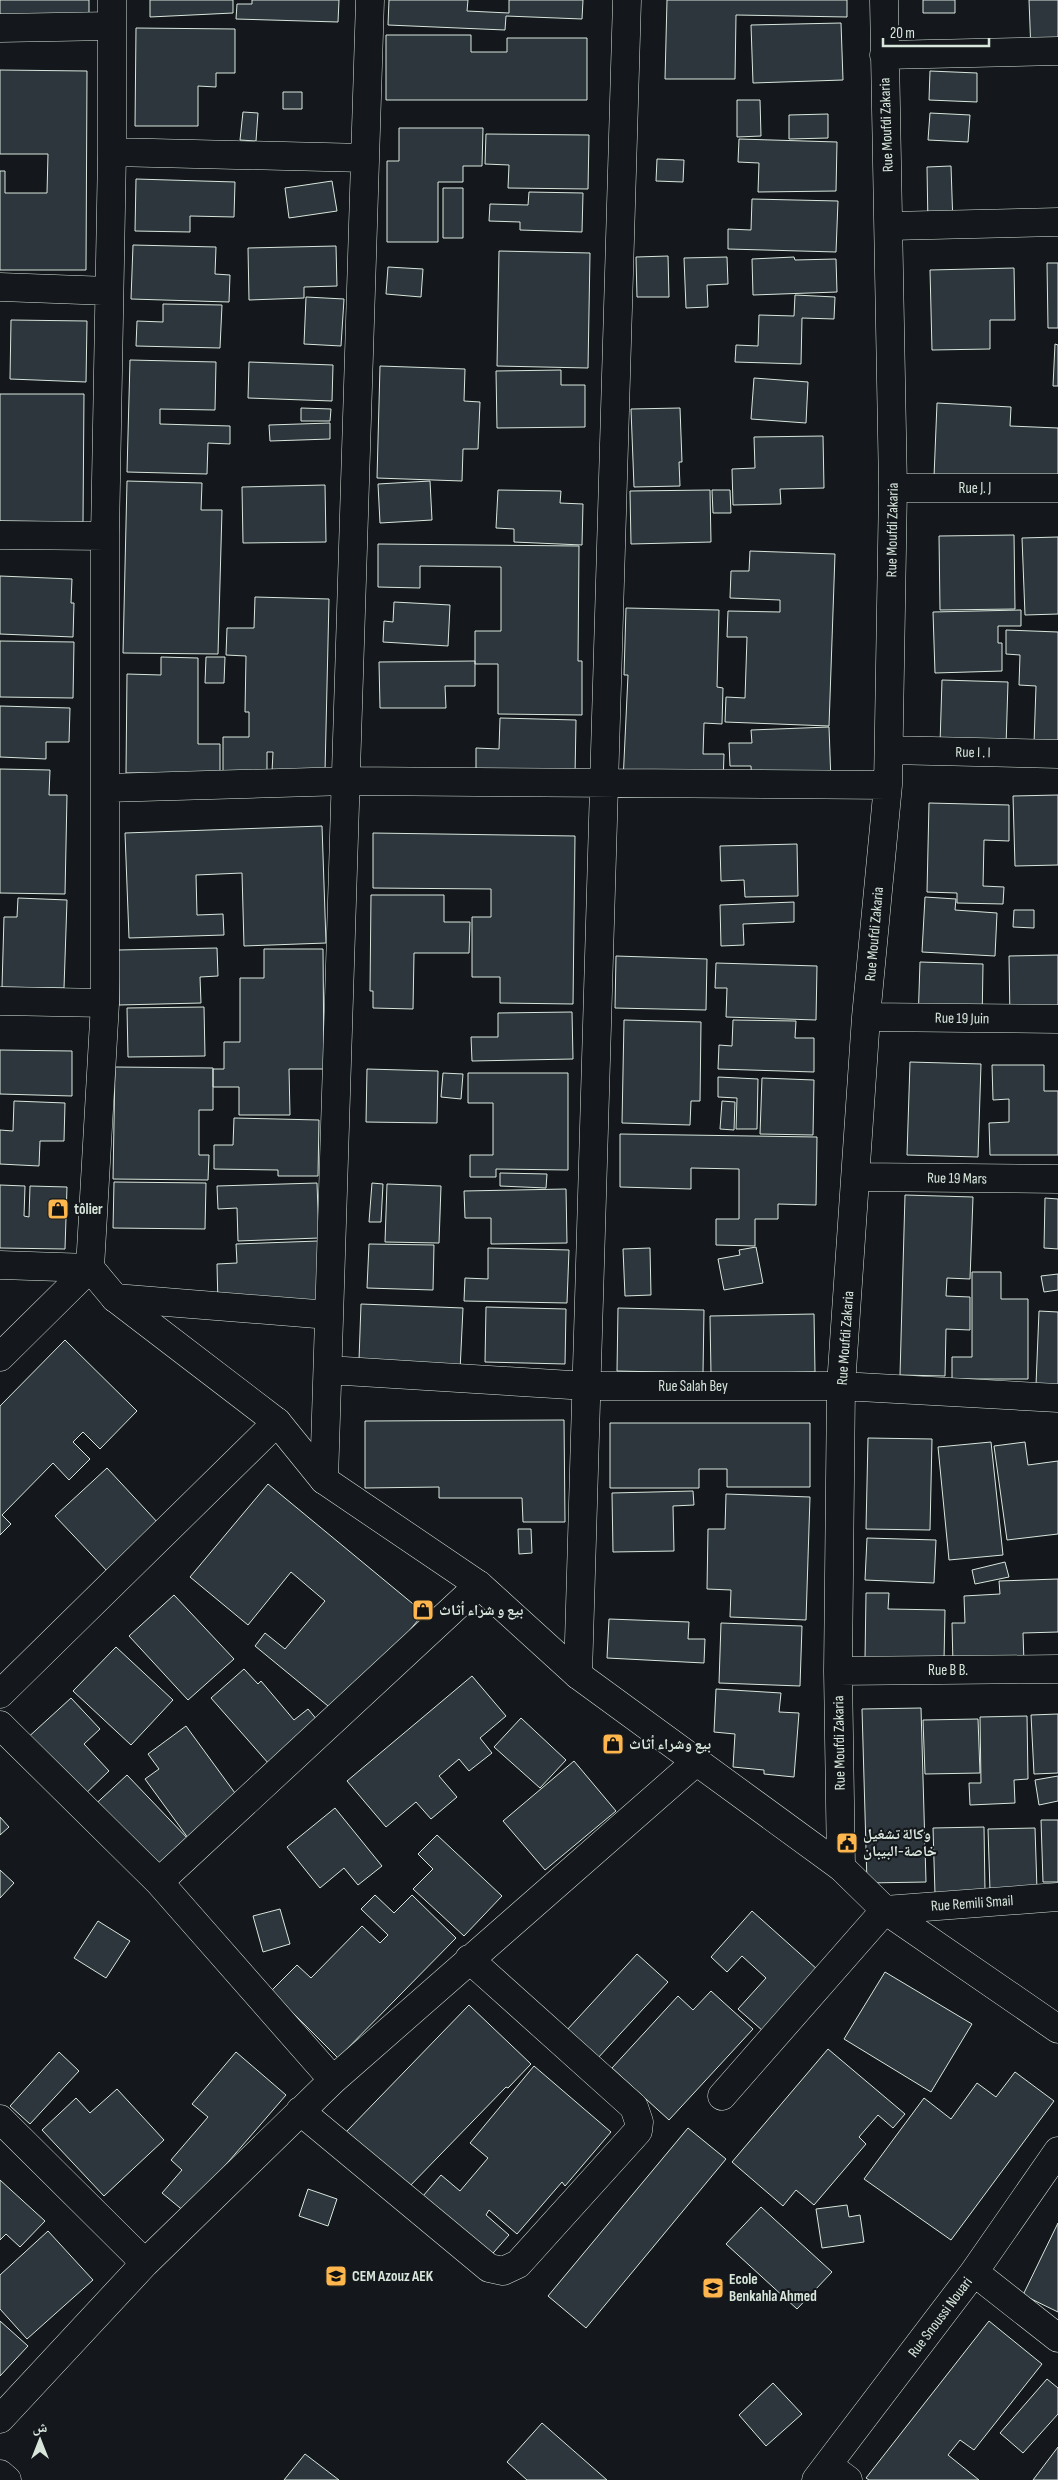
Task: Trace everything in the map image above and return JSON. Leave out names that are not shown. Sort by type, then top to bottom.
[{"type":"street","points":[[324,1480],[370,0]]},
{"type":"street","points":[[578,1675],[627,0]]},
{"type":"street","name":"Rue Moufdi Zakaria","points":[[841,1868],[838,1671],[841,1386],[857,1177],[866,1017],[888,785],[893,488],[890,226],[884,0]]},
{"type":"street","points":[[0,28],[112,13],[112,152],[105,536],[105,1003],[90,1268],[0,1357]]},
{"type":"street","points":[[884,55],[1058,51]]},
{"type":"street","points":[[112,152],[365,158]]},
{"type":"street","points":[[890,226],[1058,222]]},
{"type":"street","points":[[0,287],[109,291]]},
{"type":"street","name":"Rue J. J","points":[[893,488],[1058,488]]},
{"type":"street","points":[[0,535],[105,536]]},
{"type":"street","name":"Rue I . I","points":[[888,750],[1058,754]]},
{"type":"street","points":[[106,788],[346,781],[888,785]]},
{"type":"street","points":[[0,1001],[105,1003]]},
{"type":"street","name":"Rue 19 Juin","points":[[866,1017],[1058,1019]]},
{"type":"street","name":"Rue 19 Mars","points":[[857,1177],[1058,1179]]},
{"type":"street","points":[[0,1265],[90,1268],[115,1298],[277,1422],[324,1480],[479,1585],[578,1675],[841,1868],[885,1910],[1058,2029]]},
{"type":"street","points":[[115,1298],[329,1315]]},
{"type":"street","name":"Rue Salah Bey","points":[[328,1370],[587,1386],[841,1386],[1058,1398]]},
{"type":"street","points":[[0,1694],[277,1422]]},
{"type":"street","points":[[159,1882],[479,1585]]},
{"type":"street","name":"Rue B B.","points":[[838,1671],[1058,1669]]},
{"type":"street","points":[[0,1725],[159,1882],[333,2080]]},
{"type":"street","points":[[0,2419],[145,2263],[300,2111],[469,1959],[697,1761]]},
{"type":"street","name":"Rue Remili Smail","points":[[885,1910],[1058,1896]]},
{"type":"street","points":[[722,2096],[885,1910]]},
{"type":"street","points":[[300,2111],[489,2268],[503,2272],[518,2264],[638,2131],[639,2122],[634,2107],[469,1959]]},
{"type":"street","points":[[0,2119],[145,2263]]},
{"type":"street","name":"Rue Snoussi Nouari","points":[[831,2475],[1058,2151]]},
{"type":"street","points":[[974,2272],[1058,2338]]},
{"type":"street","points":[[0,2474],[7,2480]]},
{"type":"building","points":[[0,0],[89,0],[89,18],[0,20]]},
{"type":"building","points":[[150,0],[233,0],[233,13],[150,17]]},
{"type":"building","points":[[252,0],[339,0],[338,22],[236,19],[237,4],[252,4]]},
{"type":"building","points":[[389,0],[468,0],[467,11],[509,13],[509,0],[583,0],[582,19],[506,16],[505,30],[388,25]]},
{"type":"building","points":[[667,0],[847,0],[847,17],[736,15],[735,79],[665,79]]},
{"type":"building","points":[[923,0],[955,0],[955,13],[923,13]]},
{"type":"building","points":[[1029,0],[1058,0],[1058,52],[1031,52]]},
{"type":"building","points":[[841,23],[843,80],[753,83],[751,25]]},
{"type":"building","points":[[136,28],[235,29],[235,73],[216,73],[216,87],[198,86],[198,126],[135,126]]},
{"type":"building","points":[[386,35],[471,35],[471,52],[507,52],[507,38],[587,38],[587,100],[386,100]]},
{"type":"building","points":[[0,70],[87,71],[86,270],[0,270],[0,171],[5,171],[5,193],[47,193],[48,154],[0,154]]},
{"type":"building","points":[[930,71],[977,73],[977,102],[929,100]]},
{"type":"building","points":[[283,92],[302,92],[302,109],[283,109]]},
{"type":"building","points":[[737,100],[760,100],[761,136],[737,137]]},
{"type":"building","points":[[243,112],[258,113],[256,141],[240,140]]},
{"type":"building","points":[[930,113],[970,115],[968,142],[928,140]]},
{"type":"building","points":[[828,114],[828,138],[789,139],[789,115]]},
{"type":"building","points":[[399,128],[483,128],[482,166],[463,166],[463,182],[438,182],[438,242],[387,242],[387,161],[399,161]]},
{"type":"building","points":[[486,134],[589,135],[588,189],[508,188],[509,165],[485,164]]},
{"type":"building","points":[[739,139],[837,142],[836,191],[758,192],[759,163],[738,162]]},
{"type":"building","points":[[657,159],[684,160],[683,182],[656,181]]},
{"type":"building","points":[[951,166],[953,225],[928,226],[927,167]]},
{"type":"building","points":[[136,179],[235,182],[234,217],[190,216],[190,232],[135,231]]},
{"type":"building","points":[[332,181],[337,211],[289,218],[285,188]]},
{"type":"building","points":[[443,188],[463,188],[463,238],[443,238]]},
{"type":"building","points":[[529,192],[583,193],[582,232],[520,230],[520,222],[489,221],[490,204],[528,205]]},
{"type":"building","points":[[752,199],[838,201],[836,252],[728,249],[728,229],[751,230]]},
{"type":"building","points":[[133,245],[216,247],[215,274],[230,275],[229,302],[131,299]]},
{"type":"building","points":[[336,246],[337,286],[304,287],[304,298],[249,300],[248,248]]},
{"type":"building","points":[[499,251],[590,253],[588,368],[497,366]]},
{"type":"building","points":[[668,256],[669,297],[637,297],[636,257]]},
{"type":"building","points":[[727,257],[728,284],[707,285],[708,307],[686,308],[684,258]]},
{"type":"building","points":[[794,257],[795,260],[836,259],[837,292],[753,295],[752,259]]},
{"type":"building","points":[[1047,263],[1058,263],[1058,328],[1048,328]]},
{"type":"building","points":[[388,267],[423,269],[421,297],[386,294]]},
{"type":"building","points":[[1014,268],[1015,320],[990,320],[990,349],[932,350],[930,270]]},
{"type":"building","points":[[795,295],[835,297],[834,319],[802,318],[801,364],[735,362],[736,345],[758,346],[759,315],[794,316]]},
{"type":"building","points":[[306,297],[344,299],[341,346],[304,344]]},
{"type":"building","points":[[163,304],[222,305],[220,348],[136,346],[137,321],[163,322]]},
{"type":"building","points":[[11,320],[87,321],[86,382],[10,379]]},
{"type":"building","points":[[1055,344],[1058,345],[1058,386],[1053,386]]},
{"type":"building","points":[[130,360],[216,362],[215,410],[160,409],[160,424],[230,426],[230,444],[208,443],[207,474],[127,472]]},
{"type":"building","points":[[249,362],[333,365],[332,401],[248,398]]},
{"type":"building","points":[[380,366],[465,369],[464,401],[480,402],[478,449],[463,449],[462,481],[377,478]]},
{"type":"building","points":[[561,370],[561,385],[585,385],[585,427],[497,428],[496,371]]},
{"type":"building","points":[[754,378],[808,382],[806,423],[751,419]]},
{"type":"building","points":[[0,394],[84,394],[83,522],[0,521]]},
{"type":"building","points":[[937,403],[1011,407],[1010,426],[1058,428],[1058,480],[934,477]]},
{"type":"building","points":[[301,408],[331,409],[330,421],[301,421]]},
{"type":"building","points":[[680,408],[682,462],[679,462],[680,486],[634,487],[631,409]]},
{"type":"building","points":[[330,423],[330,439],[270,441],[269,425]]},
{"type":"building","points":[[823,436],[824,488],[780,489],[781,504],[733,505],[732,469],[755,468],[754,437]]},
{"type":"building","points":[[127,481],[202,483],[201,510],[222,510],[218,654],[123,653]]},
{"type":"building","points":[[430,481],[432,520],[380,523],[378,484]]},
{"type":"building","points":[[325,485],[326,542],[243,543],[242,487]]},
{"type":"building","points":[[498,490],[561,491],[560,503],[583,504],[582,545],[514,542],[514,529],[496,528]]},
{"type":"building","points":[[710,490],[711,542],[631,544],[630,491]]},
{"type":"building","points":[[712,490],[730,490],[731,513],[713,513]]},
{"type":"building","points":[[1014,535],[1015,609],[940,610],[939,536]]},
{"type":"building","points":[[1058,537],[1058,614],[1025,615],[1022,538]]},
{"type":"building","points":[[378,544],[579,546],[578,661],[582,661],[582,715],[498,714],[498,664],[475,664],[475,631],[501,631],[501,567],[420,566],[420,588],[378,587]]},
{"type":"building","points":[[750,551],[835,554],[829,726],[725,722],[726,697],[745,698],[747,637],[727,637],[728,611],[780,612],[780,600],[730,598],[731,571],[749,571]]},
{"type":"building","points":[[0,576],[72,579],[71,603],[74,603],[73,637],[0,634]]},
{"type":"building","points":[[255,597],[329,599],[325,772],[272,772],[273,752],[267,752],[267,774],[223,773],[223,737],[249,737],[249,712],[245,712],[246,656],[226,655],[227,628],[254,628]]},
{"type":"building","points":[[394,602],[450,605],[448,646],[383,642],[384,621],[393,622]]},
{"type":"building","points":[[626,608],[719,610],[717,687],[723,688],[722,724],[704,723],[703,754],[724,754],[723,784],[623,782],[628,675],[624,675]]},
{"type":"building","points":[[1021,610],[1021,626],[998,626],[998,643],[1002,643],[1002,671],[935,673],[933,612]]},
{"type":"building","points":[[1006,630],[1058,632],[1058,745],[1034,744],[1036,686],[1019,685],[1020,655],[1006,654]]},
{"type":"building","points":[[0,641],[74,642],[73,698],[0,697]]},
{"type":"building","points":[[161,657],[198,658],[198,744],[220,744],[220,773],[126,773],[127,674],[161,675]]},
{"type":"building","points":[[206,657],[225,657],[224,683],[205,683]]},
{"type":"building","points":[[475,661],[475,686],[445,686],[446,708],[380,708],[379,662]]},
{"type":"building","points":[[942,680],[1008,682],[1006,746],[940,744]]},
{"type":"building","points":[[0,706],[70,708],[69,742],[46,742],[46,759],[0,757]]},
{"type":"building","points":[[500,718],[576,720],[575,777],[476,771],[476,748],[499,749]]},
{"type":"building","points":[[829,727],[831,782],[752,785],[751,766],[730,766],[729,743],[752,743],[751,730]]},
{"type":"building","points":[[0,769],[50,770],[49,795],[67,795],[65,894],[0,893]]},
{"type":"building","points":[[1058,795],[1058,865],[1015,866],[1013,796]]},
{"type":"building","points":[[929,803],[1009,805],[1009,841],[984,840],[983,886],[1004,887],[1003,904],[957,903],[957,893],[927,892]]},
{"type":"building","points":[[322,826],[326,943],[244,946],[242,873],[196,875],[197,915],[223,914],[224,935],[129,938],[125,833]]},
{"type":"building","points":[[373,833],[575,836],[573,1004],[500,1003],[500,977],[472,977],[472,917],[491,917],[491,889],[373,888]]},
{"type":"building","points":[[797,844],[798,896],[745,897],[744,880],[721,881],[720,846]]},
{"type":"building","points":[[371,895],[444,895],[444,922],[470,922],[469,953],[414,953],[413,1009],[373,1008],[373,991],[370,991]]},
{"type":"building","points":[[925,897],[956,899],[955,910],[997,913],[995,956],[922,952]]},
{"type":"building","points":[[18,898],[67,900],[64,988],[2,987],[4,917],[17,917]]},
{"type":"building","points":[[794,902],[794,922],[743,924],[744,945],[721,946],[720,905]]},
{"type":"building","points":[[1014,910],[1034,910],[1034,928],[1013,927]]},
{"type":"building","points":[[217,948],[218,976],[200,977],[201,1003],[119,1005],[118,950]]},
{"type":"building","points":[[264,949],[323,949],[324,1069],[289,1069],[290,1115],[239,1115],[239,1087],[213,1087],[213,1069],[224,1069],[224,1042],[240,1042],[240,978],[264,978]]},
{"type":"building","points":[[1058,955],[1058,1018],[1010,1019],[1009,956]]},
{"type":"building","points":[[616,956],[707,959],[706,1010],[615,1008]]},
{"type":"building","points":[[920,962],[983,964],[982,1025],[918,1023]]},
{"type":"building","points":[[716,963],[817,966],[816,1020],[726,1017],[727,988],[715,988]]},
{"type":"building","points":[[204,1007],[205,1056],[128,1057],[127,1008]]},
{"type":"building","points":[[572,1012],[573,1059],[472,1061],[471,1037],[498,1037],[498,1013]]},
{"type":"building","points":[[624,1020],[701,1022],[700,1101],[691,1101],[690,1125],[622,1123]]},
{"type":"building","points":[[733,1020],[796,1021],[795,1038],[814,1038],[814,1072],[718,1069],[719,1045],[732,1046]]},
{"type":"building","points":[[0,1050],[72,1051],[72,1096],[0,1094]]},
{"type":"building","points":[[910,1062],[981,1064],[978,1157],[907,1155]]},
{"type":"building","points":[[992,1065],[1044,1065],[1044,1091],[1058,1091],[1058,1155],[990,1155],[989,1123],[1009,1122],[1009,1099],[993,1100]]},
{"type":"building","points":[[115,1067],[213,1068],[213,1110],[199,1110],[199,1155],[209,1155],[208,1180],[113,1179]]},
{"type":"building","points":[[367,1069],[438,1071],[437,1123],[366,1122]]},
{"type":"building","points":[[443,1073],[463,1074],[461,1099],[441,1097]]},
{"type":"building","points":[[468,1073],[568,1073],[568,1170],[496,1169],[496,1177],[470,1177],[470,1155],[493,1155],[493,1103],[468,1103]]},
{"type":"building","points":[[718,1077],[758,1079],[757,1129],[736,1129],[737,1098],[718,1097]]},
{"type":"building","points":[[762,1078],[814,1080],[813,1135],[760,1134]]},
{"type":"building","points":[[14,1101],[65,1103],[64,1141],[40,1141],[39,1166],[0,1164],[0,1130],[13,1131]]},
{"type":"building","points":[[722,1101],[735,1102],[734,1130],[720,1129]]},
{"type":"building","points":[[234,1118],[319,1120],[318,1176],[278,1176],[278,1170],[214,1169],[214,1145],[233,1145]]},
{"type":"building","points":[[620,1134],[817,1137],[816,1205],[778,1204],[778,1219],[755,1219],[755,1246],[716,1245],[716,1219],[739,1219],[739,1169],[691,1168],[691,1189],[620,1187]]},
{"type":"building","points":[[500,1173],[547,1174],[546,1188],[500,1186]]},
{"type":"building","points":[[114,1182],[206,1183],[205,1229],[113,1228]]},
{"type":"building","points":[[317,1183],[319,1238],[238,1241],[237,1208],[218,1209],[217,1186]]},
{"type":"building","points":[[372,1183],[383,1184],[381,1222],[369,1222]]},
{"type":"building","points":[[387,1184],[441,1186],[439,1243],[385,1242]]},
{"type":"building","points":[[0,1185],[25,1186],[24,1216],[29,1217],[30,1186],[67,1187],[65,1249],[0,1248]]},
{"type":"building","points":[[566,1189],[567,1243],[491,1244],[491,1218],[465,1218],[464,1191]]},
{"type":"building","points":[[905,1195],[973,1197],[970,1279],[947,1278],[946,1296],[970,1297],[970,1330],[946,1329],[945,1376],[900,1375]]},
{"type":"building","points":[[1045,1198],[1058,1199],[1058,1249],[1044,1248]]},
{"type":"building","points":[[318,1241],[321,1302],[218,1305],[217,1264],[237,1263],[236,1244]]},
{"type":"building","points":[[369,1244],[434,1245],[433,1290],[367,1288]]},
{"type":"building","points":[[756,1247],[763,1283],[724,1290],[718,1259],[740,1255],[739,1250]]},
{"type":"building","points":[[488,1248],[569,1250],[567,1303],[464,1301],[465,1278],[488,1279]]},
{"type":"building","points":[[650,1248],[651,1295],[625,1296],[623,1249]]},
{"type":"building","points":[[972,1272],[1001,1272],[1001,1299],[1028,1299],[1028,1379],[952,1379],[952,1357],[972,1357]]},
{"type":"building","points":[[1058,1274],[1058,1290],[1044,1292],[1041,1276]]},
{"type":"building","points":[[361,1304],[463,1308],[460,1371],[359,1360]]},
{"type":"building","points":[[486,1307],[566,1309],[565,1364],[485,1362]]},
{"type":"building","points":[[618,1308],[704,1310],[703,1373],[617,1371]]},
{"type":"building","points":[[1039,1311],[1058,1312],[1058,1386],[1036,1385]]},
{"type":"building","points":[[814,1314],[815,1372],[711,1374],[710,1316]]},
{"type":"building","points":[[65,1340],[137,1411],[100,1449],[83,1432],[73,1442],[90,1459],[69,1480],[53,1463],[2,1515],[11,1524],[0,1535],[0,1406]]},
{"type":"building","points":[[564,1420],[565,1522],[523,1522],[522,1498],[439,1498],[439,1487],[365,1488],[365,1421]]},
{"type":"building","points":[[610,1423],[810,1423],[810,1487],[727,1487],[727,1469],[699,1469],[699,1488],[610,1488]]},
{"type":"building","points":[[868,1438],[932,1439],[930,1530],[866,1529]]},
{"type":"building","points":[[991,1442],[1003,1555],[949,1560],[938,1447]]},
{"type":"building","points":[[1025,1442],[1028,1465],[1058,1461],[1058,1534],[1007,1540],[994,1446]]},
{"type":"building","points":[[107,1468],[159,1524],[108,1572],[55,1516]]},
{"type":"building","points":[[268,1484],[424,1613],[339,1715],[255,1646],[265,1633],[285,1649],[325,1601],[291,1572],[248,1625],[190,1577]]},
{"type":"building","points":[[693,1491],[694,1505],[673,1506],[674,1551],[613,1552],[612,1493]]},
{"type":"building","points":[[726,1494],[810,1497],[806,1620],[730,1617],[731,1590],[707,1589],[708,1529],[725,1529]]},
{"type":"building","points":[[518,1529],[531,1529],[532,1553],[519,1554]]},
{"type":"building","points":[[867,1538],[936,1540],[934,1583],[865,1580]]},
{"type":"building","points":[[1005,1562],[1009,1577],[975,1584],[972,1570]]},
{"type":"building","points":[[1058,1579],[1058,1632],[1023,1633],[1024,1663],[953,1665],[952,1623],[965,1623],[964,1596],[1000,1594],[999,1581]]},
{"type":"building","points":[[866,1593],[889,1593],[888,1609],[945,1610],[944,1661],[865,1659]]},
{"type":"building","points":[[174,1595],[234,1659],[188,1700],[129,1636]]},
{"type":"building","points":[[609,1619],[689,1622],[688,1639],[705,1639],[704,1663],[607,1658]]},
{"type":"building","points":[[721,1623],[802,1626],[800,1686],[719,1683]]},
{"type":"building","points":[[116,1647],[173,1700],[131,1745],[73,1691]]},
{"type":"building","points":[[244,1669],[258,1684],[261,1681],[294,1720],[308,1709],[318,1721],[269,1764],[211,1698]]},
{"type":"building","points":[[472,1676],[506,1716],[480,1738],[492,1753],[469,1771],[459,1759],[439,1776],[457,1797],[431,1819],[416,1802],[386,1827],[347,1781]]},
{"type":"building","points":[[716,1689],[781,1693],[779,1712],[799,1713],[794,1777],[764,1774],[764,1770],[733,1767],[735,1734],[714,1732]]},
{"type":"building","points":[[71,1698],[100,1729],[84,1744],[109,1771],[79,1800],[24,1741]]},
{"type":"building","points":[[921,1708],[926,1882],[867,1883],[862,1709]]},
{"type":"building","points":[[1058,1714],[1058,1773],[1034,1774],[1031,1715]]},
{"type":"building","points":[[1027,1716],[1028,1779],[1014,1780],[1015,1803],[970,1805],[969,1783],[981,1783],[980,1717]]},
{"type":"building","points":[[521,1718],[566,1760],[540,1788],[494,1747]]},
{"type":"building","points":[[978,1719],[980,1773],[925,1774],[923,1720]]},
{"type":"building","points":[[186,1726],[243,1804],[191,1842],[145,1779],[159,1769],[148,1754]]},
{"type":"building","points":[[574,1761],[616,1811],[545,1870],[503,1821]]},
{"type":"building","points":[[127,1775],[190,1841],[162,1868],[123,1827],[112,1836],[88,1811]]},
{"type":"building","points":[[1058,1776],[1058,1801],[1039,1805],[1035,1780]]},
{"type":"building","points":[[335,1808],[382,1866],[358,1885],[344,1868],[320,1888],[287,1847]]},
{"type":"building","points":[[0,1817],[9,1827],[0,1835]]},
{"type":"building","points":[[1041,1820],[1058,1820],[1058,1882],[1043,1882]]},
{"type":"building","points":[[984,1827],[985,1892],[935,1894],[933,1828]]},
{"type":"building","points":[[1035,1828],[1037,1890],[990,1891],[988,1829]]},
{"type":"building","points":[[437,1835],[502,1896],[464,1936],[413,1889],[433,1869],[418,1854]]},
{"type":"building","points":[[0,1870],[14,1883],[0,1898]]},
{"type":"building","points":[[375,1895],[394,1913],[412,1895],[456,1938],[338,2058],[271,1991],[297,1965],[311,1978],[362,1926],[380,1943],[388,1935],[361,1909]]},
{"type":"building","points":[[280,1909],[290,1944],[263,1952],[253,1916]]},
{"type":"building","points":[[752,1911],[818,1970],[763,2031],[738,2009],[766,1978],[742,1956],[727,1972],[711,1957]]},
{"type":"building","points":[[98,1921],[130,1941],[106,1978],[74,1958]]},
{"type":"building","points":[[637,1954],[668,1982],[597,2059],[566,2031]]},
{"type":"building","points":[[885,1972],[972,2024],[931,2092],[844,2039]]},
{"type":"building","points":[[711,1991],[753,2029],[669,2120],[612,2068],[678,1996],[693,2010]]},
{"type":"building","points":[[469,2005],[531,2064],[508,2088],[506,2087],[406,2190],[346,2132]]},
{"type":"building","points":[[828,2049],[905,2114],[893,2128],[878,2115],[859,2137],[866,2144],[814,2205],[796,2190],[783,2206],[732,2162]]},
{"type":"building","points":[[59,2052],[79,2071],[30,2124],[10,2106]]},
{"type":"building","points":[[236,2052],[286,2095],[185,2212],[162,2193],[182,2170],[171,2160],[208,2117],[192,2104]]},
{"type":"building","points":[[534,2066],[611,2132],[565,2186],[562,2182],[517,2234],[489,2210],[486,2215],[509,2235],[486,2261],[417,2203],[441,2175],[460,2191],[488,2158],[470,2143]]},
{"type":"building","points":[[1015,2072],[1054,2101],[951,2240],[864,2179],[924,2098],[951,2119],[977,2083],[996,2097]]},
{"type":"building","points":[[117,2089],[164,2140],[104,2196],[42,2130],[76,2098],[90,2113]]},
{"type":"building","points":[[688,2128],[726,2159],[586,2328],[548,2296]]},
{"type":"building","points":[[0,2180],[45,2221],[20,2247],[6,2234],[0,2240]]},
{"type":"building","points":[[308,2189],[337,2199],[328,2226],[299,2216]]},
{"type":"building","points":[[847,2205],[849,2217],[860,2215],[864,2242],[822,2248],[816,2209]]},
{"type":"building","points":[[761,2207],[832,2272],[797,2309],[726,2244]]},
{"type":"building","points":[[1058,2223],[1058,2312],[1023,2295]]},
{"type":"building","points":[[48,2231],[93,2280],[27,2339],[0,2309],[0,2275]]},
{"type":"building","points":[[0,2321],[28,2346],[0,2376]]},
{"type":"building","points":[[989,2321],[1042,2364],[974,2450],[960,2440],[948,2455],[979,2480],[869,2480],[866,2478]]},
{"type":"building","points":[[1047,2379],[1058,2388],[1058,2414],[1023,2453],[1000,2433]]},
{"type":"building","points":[[773,2383],[802,2414],[766,2446],[739,2415]]},
{"type":"building","points":[[542,2423],[607,2480],[527,2480],[507,2462]]},
{"type":"building","points":[[1058,2447],[1058,2480],[1033,2480]]},
{"type":"building","points":[[305,2454],[339,2480],[284,2480]]},
{"type":"place","name":"tôlier","points":[[58,1209]]},
{"type":"place","name":"بيع و شراء أثاث","points":[[423,1610]]},
{"type":"place","name":"بيع وشراء أثاث","points":[[613,1744]]},
{"type":"place","name":"وكالة تشغيل خاصة-البيبان","points":[[847,1843]]},
{"type":"place","name":"CEM Azouz AEK","points":[[336,2276]]},
{"type":"place","name":"Ecole Benkahla Ahmed","points":[[713,2288]]}]
